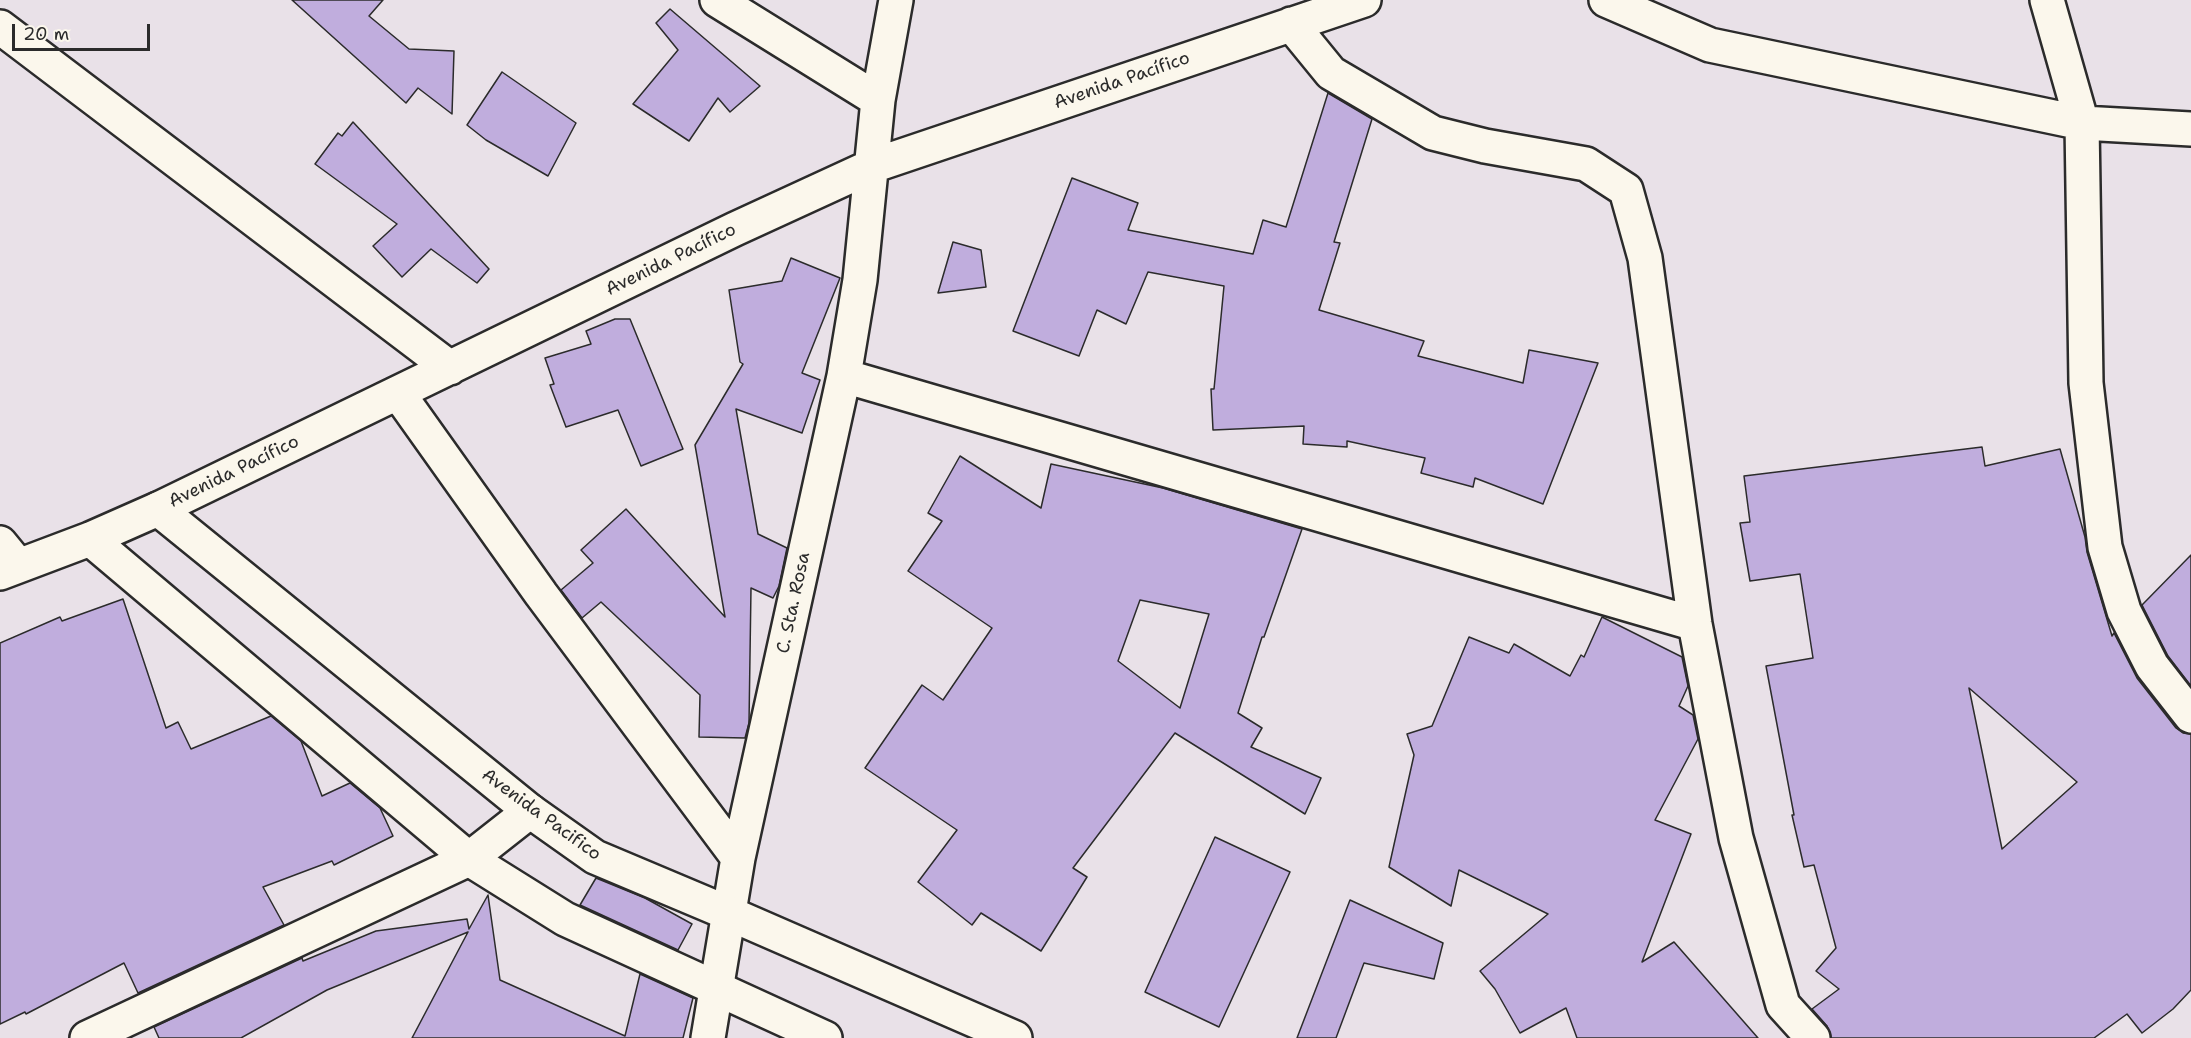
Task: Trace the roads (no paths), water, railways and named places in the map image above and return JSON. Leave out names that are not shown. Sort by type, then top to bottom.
[{"type":"street","points":[[717,0],[878,100]]},
{"type":"street","name":"C. Sta. Rosa","points":[[708,1038],[738,858],[844,376],[860,280],[878,100],[896,0]]},
{"type":"street","name":"Avenida Pacífico","points":[[6,560],[90,539],[158,509],[735,229],[872,166],[1364,0]]},
{"type":"street","points":[[1606,0],[1710,45],[2082,123],[2191,129]]},
{"type":"street","points":[[2047,0],[2082,123],[2086,383],[2105,547],[2124,611],[2138,639],[2152,666],[2191,716]]},
{"type":"street","points":[[1291,24],[1331,73],[1433,133],[1485,146],[1586,164],[1626,190],[1645,258],[1695,624],[1736,838],[1783,1005],[1813,1038]]},
{"type":"street","points":[[0,27],[450,368]]},
{"type":"street","points":[[844,376],[1695,624]]},
{"type":"street","points":[[398,393],[541,594],[738,858]]},
{"type":"street","name":"Avenida Pacifico","points":[[158,509],[530,811],[595,857],[1008,1036]]},
{"type":"street","points":[[90,539],[469,859],[565,919],[825,1038]]},
{"type":"street","points":[[87,1038],[469,859],[530,811]]}]
